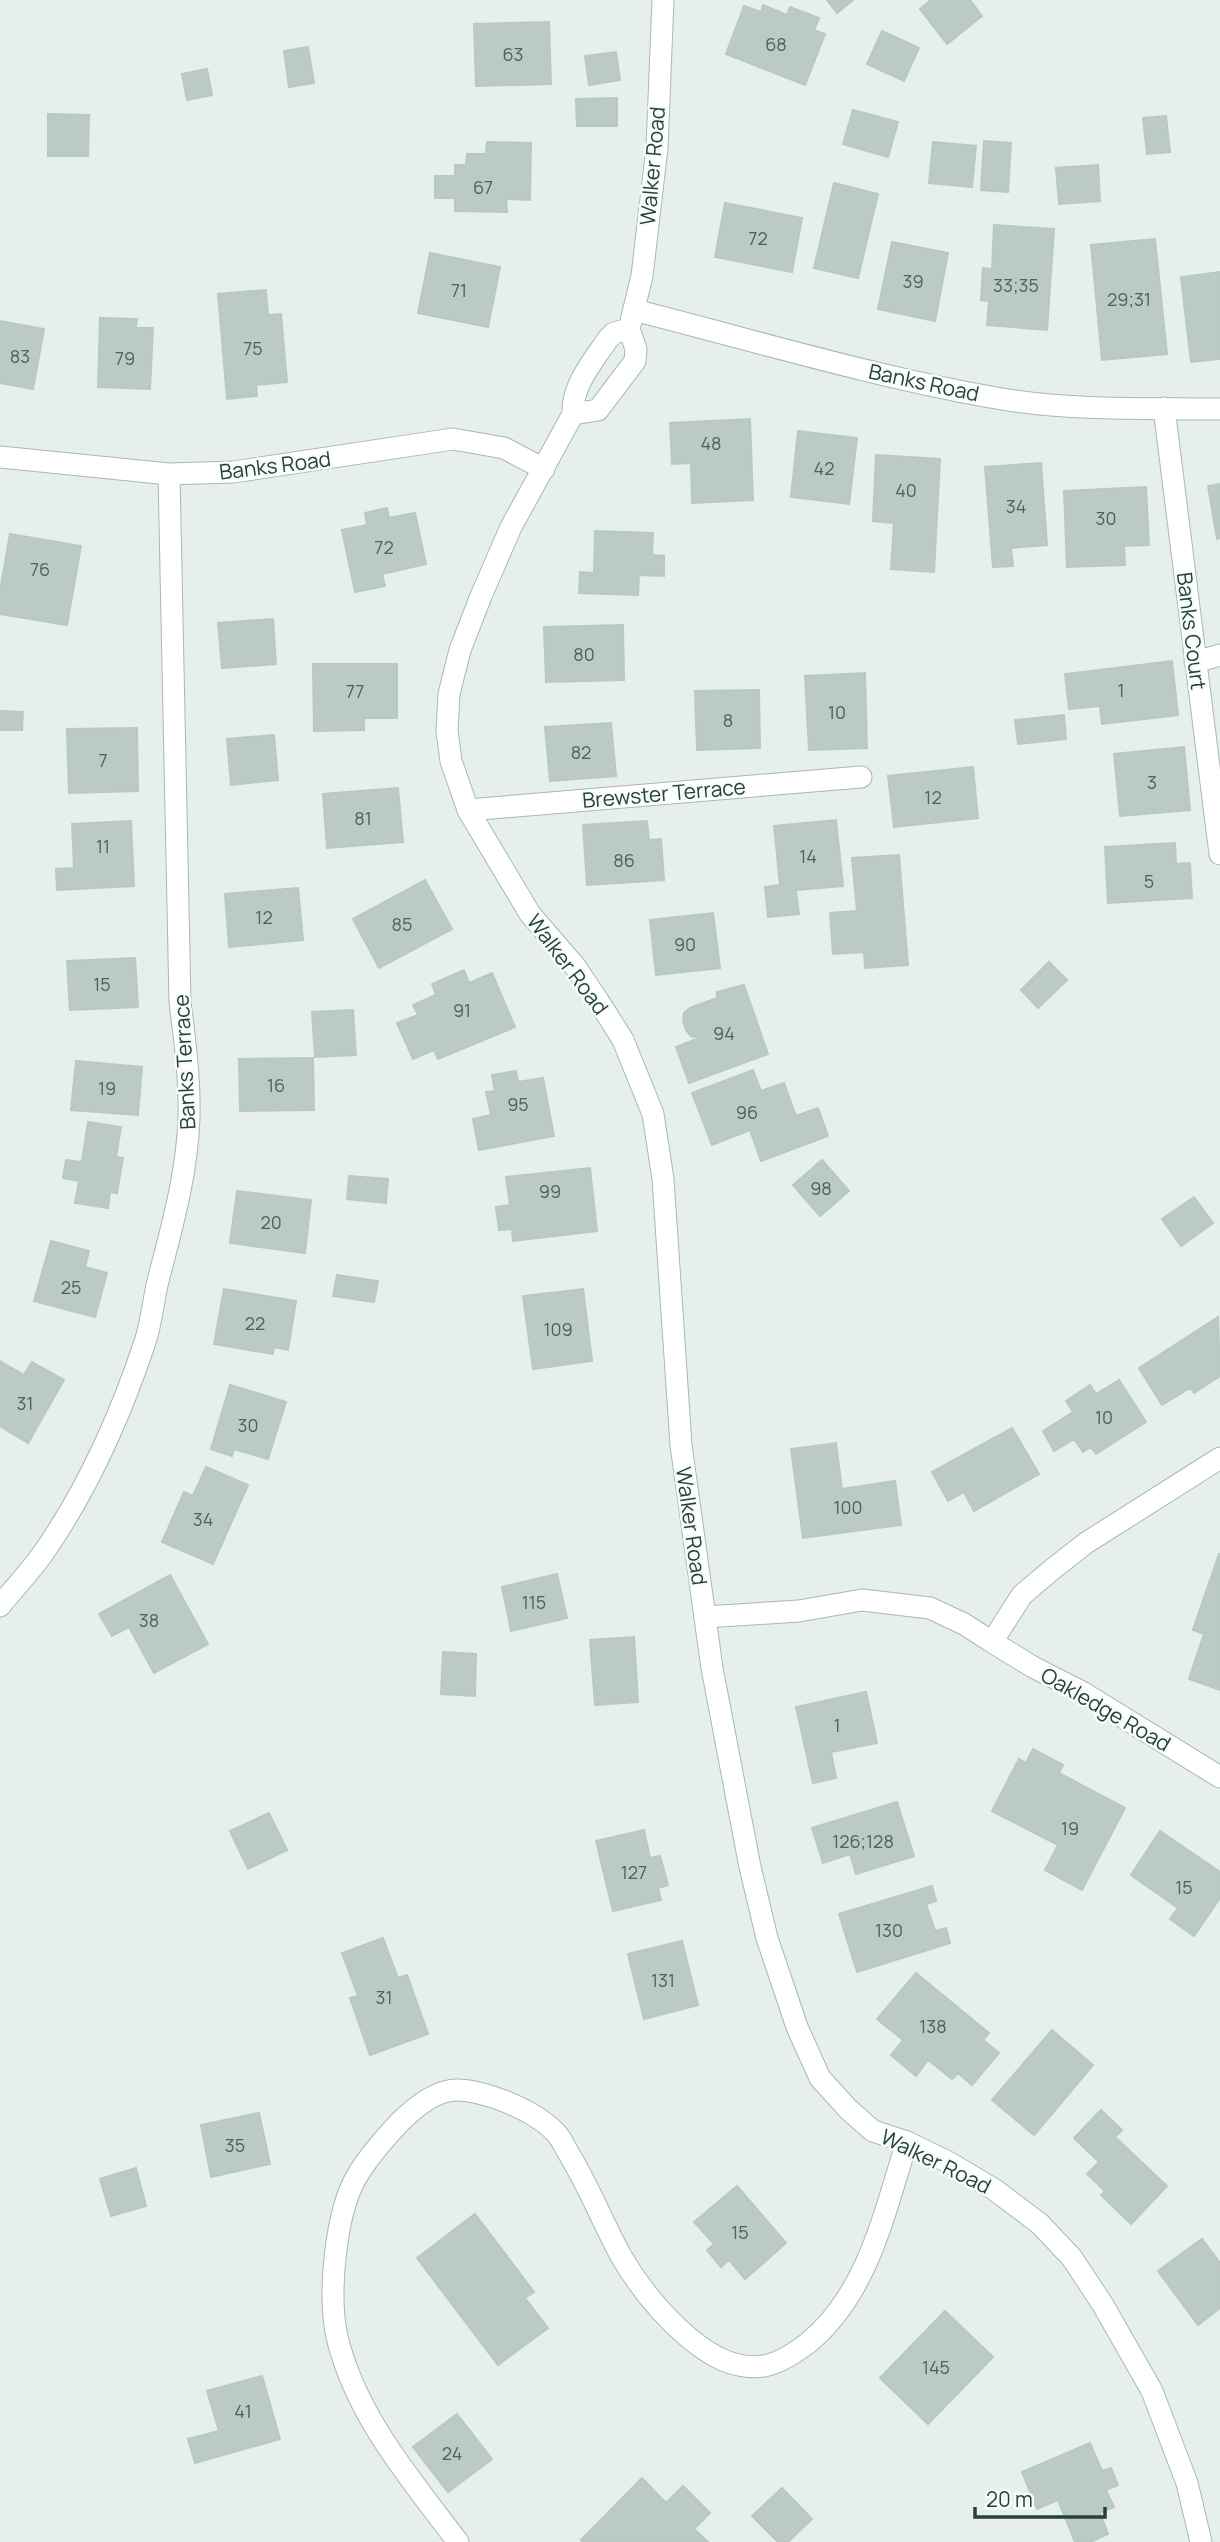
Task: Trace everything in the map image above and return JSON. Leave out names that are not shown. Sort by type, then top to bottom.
[{"type":"street","name":"Walker Road","points":[[573,414],[598,410],[635,361],[632,320],[642,276],[657,148],[663,0]]},
{"type":"street","name":"Walker Road","points":[[632,320],[608,339],[576,390],[572,400],[573,414],[511,527],[481,596],[460,650],[449,694],[447,731],[451,761],[467,810],[530,915],[574,965],[623,1040],[653,1114],[663,1179],[681,1445],[712,1668],[753,1879],[767,1938],[796,2027],[820,2078],[848,2109],[873,2131],[907,2142],[950,2163],[995,2190],[1041,2224],[1072,2258],[1109,2315],[1152,2391],[1187,2483],[1202,2542]]},
{"type":"street","name":"Banks Road","points":[[632,320],[1003,399],[1086,408],[1220,409]]},
{"type":"street","name":"Banks Court","points":[[1164,408],[1220,854]]},
{"type":"street","name":"Banks Road","points":[[0,457],[169,474],[233,472],[453,439],[504,448],[544,469]]},
{"type":"street","name":"Banks Terrace","points":[[0,1606],[44,1552],[83,1486],[112,1427],[146,1340],[186,1164],[189,1118],[187,1060],[180,1002],[169,474]]},
{"type":"street","points":[[1195,662],[1220,655]]},
{"type":"street","name":"Brewster Terrace","points":[[467,810],[861,777]]},
{"type":"street","points":[[992,1642],[1022,1595],[1054,1568],[1086,1543],[1220,1458]]},
{"type":"street","name":"Oakledge Road","points":[[705,1617],[799,1611],[862,1600],[930,1608],[964,1624],[1033,1667],[1082,1692],[1220,1777]]},
{"type":"street","points":[[458,2542],[383,2442],[363,2407],[346,2370],[332,2303],[333,2272],[346,2200],[356,2177],[381,2142],[405,2117],[428,2099],[457,2090],[490,2096],[526,2111],[556,2133],[642,2288],[665,2315],[710,2355],[737,2365],[765,2366],[793,2355],[816,2336],[838,2312],[855,2287],[875,2240],[907,2142]]},
{"type":"building","points":[[827,0],[853,0],[837,13]]},
{"type":"building","points":[[931,0],[970,0],[982,16],[947,44],[920,9]]},
{"type":"building","points":[[763,5],[787,15],[790,7],[819,18],[814,30],[825,34],[805,85],[726,54],[744,6],[761,12]]},
{"type":"building","points":[[549,22],[551,84],[476,86],[474,24]]},
{"type":"building","points":[[882,31],[919,48],[904,81],[867,64]]},
{"type":"building","points":[[308,47],[314,83],[289,87],[284,51]]},
{"type":"building","points":[[616,52],[620,80],[589,85],[585,56]]},
{"type":"building","points":[[207,69],[212,95],[187,100],[182,74]]},
{"type":"building","points":[[617,98],[617,126],[577,126],[576,99]]},
{"type":"building","points":[[853,110],[898,122],[888,157],[843,144]]},
{"type":"building","points":[[48,114],[89,115],[88,156],[48,156]]},
{"type":"building","points":[[1166,116],[1170,152],[1147,154],[1143,118]]},
{"type":"building","points":[[984,141],[1011,143],[1008,192],[981,190]]},
{"type":"building","points":[[487,142],[531,143],[530,200],[506,199],[507,212],[455,211],[455,198],[435,198],[435,176],[455,176],[455,165],[466,165],[467,154],[486,154]]},
{"type":"building","points":[[933,142],[976,146],[972,187],[929,183]]},
{"type":"building","points":[[1098,165],[1100,201],[1059,204],[1056,168]]},
{"type":"building","points":[[834,183],[878,194],[858,278],[814,268]]},
{"type":"building","points":[[725,203],[802,218],[792,272],[715,257]]},
{"type":"building","points":[[994,225],[1054,229],[1047,330],[987,325],[989,301],[981,300],[983,268],[992,269]]},
{"type":"building","points":[[1155,239],[1167,354],[1102,360],[1091,245]]},
{"type":"building","points":[[892,242],[948,253],[935,321],[878,309]]},
{"type":"building","points":[[430,253],[500,267],[488,327],[418,313]]},
{"type":"building","points":[[1220,272],[1220,359],[1191,362],[1181,277]]},
{"type":"building","points":[[266,290],[268,315],[281,314],[287,382],[256,385],[257,396],[227,399],[218,294]]},
{"type":"building","points":[[100,318],[137,319],[136,328],[153,328],[150,389],[98,387]]},
{"type":"building","points":[[0,321],[44,329],[33,389],[0,383]]},
{"type":"building","points":[[750,419],[753,500],[692,503],[691,463],[672,464],[670,423]]},
{"type":"building","points":[[798,431],[857,438],[849,504],[791,497]]},
{"type":"building","points":[[876,455],[940,459],[934,572],[891,569],[894,523],[873,521]]},
{"type":"building","points":[[1041,463],[1047,545],[1011,548],[1013,566],[993,567],[985,467]]},
{"type":"building","points":[[1220,484],[1220,538],[1217,539],[1208,486]]},
{"type":"building","points":[[1146,487],[1149,545],[1124,546],[1125,565],[1067,567],[1064,491]]},
{"type":"building","points":[[387,508],[389,518],[415,513],[426,564],[382,574],[385,586],[355,592],[342,530],[367,525],[365,513]]},
{"type":"building","points":[[595,531],[653,533],[652,555],[664,556],[664,576],[639,575],[638,595],[579,593],[580,572],[594,573]]},
{"type":"building","points":[[10,534],[81,546],[67,625],[0,614],[0,591]]},
{"type":"building","points":[[273,619],[276,664],[222,668],[218,623]]},
{"type":"building","points":[[623,625],[624,680],[546,682],[544,627]]},
{"type":"building","points":[[1172,661],[1178,715],[1102,724],[1100,706],[1069,709],[1065,674]]},
{"type":"building","points":[[313,664],[397,664],[397,718],[364,718],[364,730],[314,731]]},
{"type":"building","points":[[865,673],[867,748],[809,750],[805,676]]},
{"type":"building","points":[[759,690],[760,748],[697,750],[695,691]]},
{"type":"building","points":[[0,711],[23,712],[22,730],[0,730]]},
{"type":"building","points":[[1064,715],[1066,739],[1018,744],[1015,720]]},
{"type":"building","points":[[611,723],[616,776],[550,781],[545,727]]},
{"type":"building","points":[[137,728],[138,791],[69,793],[67,729]]},
{"type":"building","points":[[274,735],[278,780],[231,785],[227,739]]},
{"type":"building","points":[[1184,747],[1190,810],[1120,816],[1114,754]]},
{"type":"building","points":[[973,767],[978,818],[894,827],[888,776]]},
{"type":"building","points":[[398,788],[403,842],[327,848],[323,794]]},
{"type":"building","points":[[836,820],[843,886],[796,890],[799,914],[768,917],[765,887],[780,885],[774,826]]},
{"type":"building","points":[[131,821],[134,886],[57,890],[56,869],[74,868],[72,824]]},
{"type":"building","points":[[647,821],[649,840],[661,839],[664,880],[587,885],[583,825]]},
{"type":"building","points":[[1175,843],[1176,864],[1190,863],[1192,898],[1108,903],[1105,847]]},
{"type":"building","points":[[899,855],[908,965],[865,968],[864,952],[833,954],[830,913],[857,911],[852,858]]},
{"type":"building","points":[[425,880],[452,929],[379,968],[353,919]]},
{"type":"building","points":[[298,888],[303,940],[229,947],[225,894]]},
{"type":"building","points":[[713,913],[720,968],[656,975],[650,920]]},
{"type":"building","points":[[135,958],[138,1007],[70,1010],[67,961]]},
{"type":"building","points":[[1049,962],[1067,980],[1038,1008],[1021,990]]},
{"type":"building","points":[[464,970],[469,983],[492,973],[515,1027],[438,1059],[434,1050],[413,1059],[397,1023],[418,1015],[413,1005],[436,995],[432,984]]},
{"type":"building","points":[[744,985],[768,1054],[689,1083],[676,1047],[699,1038],[691,1036],[686,1030],[684,1013],[717,998],[717,992]]},
{"type":"building","points":[[353,1010],[356,1055],[315,1057],[312,1012]]},
{"type":"building","points":[[313,1058],[314,1110],[240,1111],[239,1059]]},
{"type":"building","points":[[76,1061],[142,1067],[138,1115],[71,1110]]},
{"type":"building","points":[[753,1070],[761,1091],[784,1083],[796,1116],[818,1108],[828,1136],[761,1161],[750,1130],[712,1145],[692,1093]]},
{"type":"building","points":[[516,1071],[518,1082],[543,1078],[554,1136],[479,1150],[473,1119],[491,1115],[486,1092],[495,1091],[492,1075]]},
{"type":"building","points":[[88,1122],[121,1127],[116,1157],[123,1158],[117,1193],[110,1192],[108,1208],[75,1203],[79,1181],[63,1178],[66,1160],[82,1162]]},
{"type":"building","points":[[822,1160],[849,1191],[820,1216],[793,1185]]},
{"type":"building","points":[[590,1168],[597,1231],[513,1241],[512,1229],[499,1230],[496,1207],[510,1205],[506,1177]]},
{"type":"building","points":[[349,1176],[388,1179],[386,1203],[347,1199]]},
{"type":"building","points":[[237,1191],[311,1200],[305,1253],[230,1243]]},
{"type":"building","points":[[1194,1197],[1213,1223],[1181,1246],[1162,1219]]},
{"type":"building","points":[[51,1241],[89,1251],[85,1267],[107,1273],[95,1317],[34,1301]]},
{"type":"building","points":[[337,1275],[378,1281],[374,1302],[333,1296]]},
{"type":"building","points":[[224,1289],[296,1301],[288,1350],[274,1347],[273,1354],[214,1344]]},
{"type":"building","points":[[583,1289],[592,1361],[533,1369],[523,1296]]},
{"type":"building","points":[[1218,1317],[1220,1376],[1194,1393],[1190,1388],[1162,1405],[1139,1368]]},
{"type":"building","points":[[0,1361],[24,1375],[32,1362],[64,1380],[28,1443],[0,1426]]},
{"type":"building","points":[[1119,1380],[1146,1422],[1096,1454],[1091,1447],[1083,1452],[1074,1439],[1054,1451],[1043,1431],[1073,1412],[1066,1401],[1090,1385],[1096,1394]]},
{"type":"building","points":[[230,1385],[286,1402],[268,1459],[234,1449],[232,1456],[211,1449]]},
{"type":"building","points":[[1012,1428],[1039,1474],[974,1511],[964,1492],[948,1501],[932,1472]]},
{"type":"building","points":[[836,1443],[842,1489],[895,1481],[901,1525],[803,1538],[791,1449]]},
{"type":"building","points":[[206,1467],[248,1485],[213,1564],[162,1542],[184,1492],[193,1496]]},
{"type":"building","points":[[1219,1554],[1220,1690],[1189,1679],[1204,1634],[1193,1630]]},
{"type":"building","points":[[557,1574],[567,1618],[511,1631],[502,1587]]},
{"type":"building","points":[[170,1575],[208,1644],[154,1673],[129,1627],[112,1636],[99,1614]]},
{"type":"building","points":[[634,1637],[638,1702],[595,1705],[590,1640]]},
{"type":"building","points":[[443,1652],[476,1654],[475,1696],[441,1694]]},
{"type":"building","points":[[866,1692],[877,1743],[831,1752],[836,1778],[813,1783],[796,1707]]},
{"type":"building","points":[[1033,1749],[1063,1765],[1059,1773],[1125,1808],[1082,1890],[1045,1870],[1058,1845],[992,1811],[1019,1759],[1026,1763]]},
{"type":"building","points":[[897,1802],[914,1856],[856,1874],[850,1854],[823,1863],[812,1828]]},
{"type":"building","points":[[269,1813],[287,1850],[248,1869],[230,1831]]},
{"type":"building","points":[[644,1830],[650,1858],[660,1856],[668,1885],[658,1888],[661,1900],[613,1911],[596,1841]]},
{"type":"building","points":[[1160,1831],[1220,1872],[1220,1898],[1194,1936],[1170,1919],[1178,1908],[1131,1875]]},
{"type":"building","points":[[932,1886],[936,1901],[926,1904],[935,1931],[946,1928],[950,1943],[857,1972],[839,1914]]},
{"type":"building","points":[[383,1938],[398,1978],[407,1975],[428,2034],[370,2055],[350,1998],[358,1996],[342,1953]]},
{"type":"building","points":[[682,1941],[698,2005],[644,2019],[628,1954]]},
{"type":"building","points":[[916,1973],[989,2033],[983,2040],[999,2053],[972,2085],[958,2073],[952,2079],[928,2060],[916,2076],[891,2055],[903,2040],[877,2019]]},
{"type":"building","points":[[1052,2030],[1093,2065],[1034,2135],[992,2100]]},
{"type":"building","points":[[1101,2110],[1122,2130],[1115,2137],[1167,2186],[1131,2224],[1101,2195],[1105,2191],[1087,2174],[1099,2162],[1074,2138]]},
{"type":"building","points":[[259,2113],[270,2164],[211,2177],[201,2125]]},
{"type":"building","points":[[136,2168],[146,2206],[111,2216],[100,2179]]},
{"type":"building","points":[[737,2186],[786,2243],[745,2279],[729,2260],[721,2267],[707,2250],[714,2244],[694,2222]]},
{"type":"building","points":[[475,2214],[534,2292],[525,2298],[548,2328],[498,2365],[417,2258]]},
{"type":"building","points":[[1202,2239],[1220,2263],[1220,2308],[1198,2325],[1158,2271]]},
{"type":"building","points":[[945,2311],[993,2357],[928,2424],[880,2378]]},
{"type":"building","points":[[262,2376],[280,2439],[195,2463],[188,2439],[219,2431],[207,2391]]},
{"type":"building","points":[[457,2414],[492,2459],[448,2492],[413,2447]]},
{"type":"building","points":[[1090,2443],[1102,2471],[1111,2468],[1118,2485],[1106,2490],[1114,2507],[1100,2513],[1108,2534],[1090,2542],[1075,2542],[1058,2500],[1037,2509],[1022,2472]]},
{"type":"building","points":[[642,2478],[666,2503],[683,2486],[710,2513],[694,2529],[708,2542],[583,2542],[581,2540]]},
{"type":"building","points":[[782,2488],[812,2519],[788,2542],[778,2542],[752,2516]]}]
